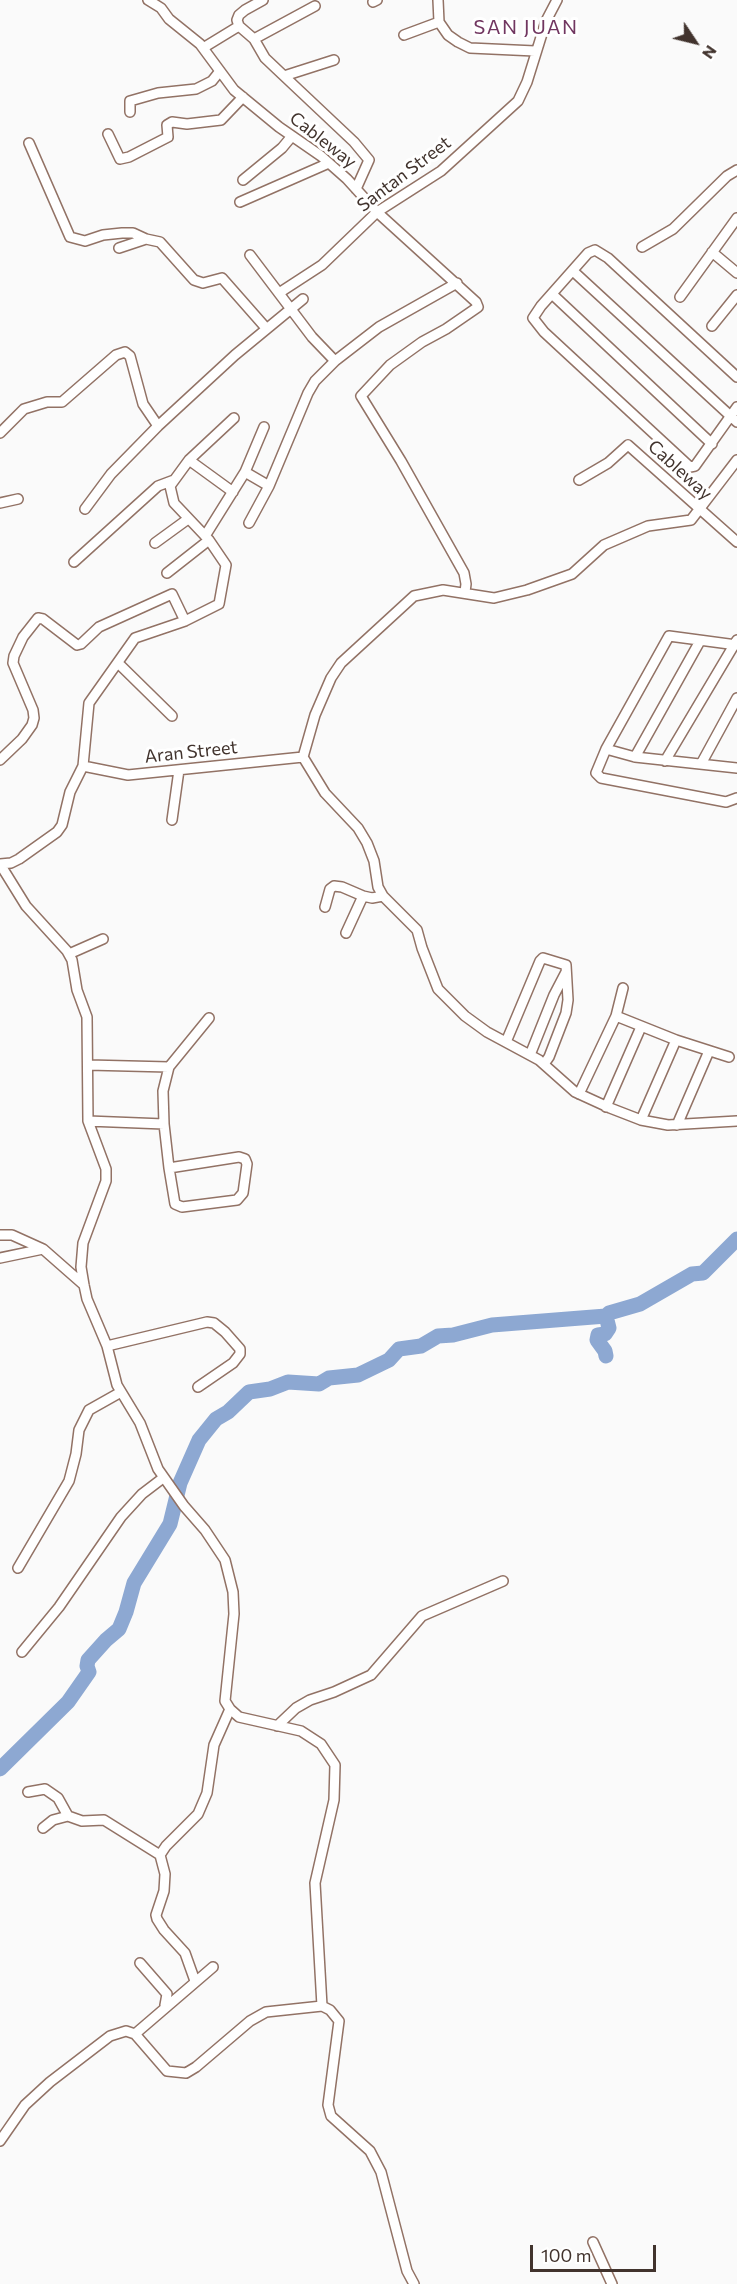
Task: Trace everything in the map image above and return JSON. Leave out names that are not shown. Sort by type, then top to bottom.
[{"type":"street","name":"Cableway","points":[[147,0],[161,8],[169,19],[203,48],[234,90],[329,163],[377,212],[472,297],[478,308],[422,342],[390,365],[361,396],[401,461],[464,573],[465,592]]},
{"type":"street","points":[[263,0],[245,9],[239,15],[237,20],[239,27],[254,39],[265,58],[354,142],[369,160],[356,189]]},
{"type":"street","points":[[438,0],[439,22],[448,34],[470,48],[535,51]]},
{"type":"street","name":"Santan Street","points":[[279,293],[322,265],[377,212],[441,171],[518,101],[527,82],[546,21],[557,0]]},
{"type":"street","points":[[254,39],[315,6]]},
{"type":"street","points":[[404,35],[439,22]]},
{"type":"street","points":[[203,48],[239,27]]},
{"type":"street","points":[[284,76],[334,60]]},
{"type":"street","points":[[130,112],[130,101],[158,93],[196,89],[212,81],[220,71]]},
{"type":"street","points":[[108,134],[120,159],[129,157],[168,137],[167,125],[172,122],[187,124],[221,120],[243,97]]},
{"type":"street","points":[[243,180],[282,148],[292,136]]},
{"type":"street","points":[[29,143],[70,237],[85,241],[103,235],[133,233],[160,242],[194,280],[203,283],[222,278],[266,328]]},
{"type":"street","points":[[240,202],[329,163]]},
{"type":"street","points":[[642,248],[673,229],[727,176],[737,170]]},
{"type":"street","points":[[680,297],[737,218]]},
{"type":"street","points":[[119,248],[146,239]]},
{"type":"street","points":[[737,377],[601,253],[592,250],[533,318],[544,332],[690,467],[695,466],[734,419],[737,407]]},
{"type":"street","points":[[712,252],[737,273]]},
{"type":"street","points":[[250,255],[312,337],[335,361]]},
{"type":"street","points":[[573,271],[734,419]]},
{"type":"street","points":[[249,523],[269,486],[315,381],[335,361],[379,327],[457,283]]},
{"type":"street","points":[[552,294],[712,444]]},
{"type":"street","points":[[712,326],[737,295]]},
{"type":"street","points":[[85,509],[111,474],[158,426],[266,328],[303,299]]},
{"type":"street","points":[[0,433],[24,409],[47,402],[62,402],[116,355],[125,352],[130,356],[143,404],[158,426]]},
{"type":"street","points":[[234,418],[189,460],[170,486],[174,503],[207,538],[226,565],[219,604],[185,621],[135,638],[89,703],[83,766],[70,792],[62,825],[57,832],[19,859],[11,863],[0,864],[26,906],[72,960],[77,990],[87,1017],[88,1121],[106,1169],[106,1181],[83,1243],[81,1267],[84,1285],[87,1299],[107,1346],[117,1385],[140,1423],[158,1469],[225,1560],[233,1592],[234,1614],[225,1701],[238,1717],[301,1731],[321,1744],[335,1765],[334,1800],[315,1883],[322,2006]]},
{"type":"street","points":[[167,573],[207,538],[245,472],[264,427]]},
{"type":"street","name":"Cableway","points":[[579,480],[608,464],[628,445],[737,542]]},
{"type":"street","points":[[189,460],[232,492]]},
{"type":"street","points":[[737,460],[692,520],[648,526],[604,545],[572,574],[494,598],[443,590],[414,596],[341,663],[331,678],[315,715],[303,757],[325,793],[358,828],[374,861],[378,888],[417,930],[438,989],[465,1016],[544,1064],[579,1094],[606,1107],[641,1120],[668,1125],[737,1121]]},
{"type":"street","points":[[245,472],[269,486]]},
{"type":"street","points":[[74,562],[158,486],[174,480]]},
{"type":"street","points":[[0,503],[18,499]]},
{"type":"street","points":[[154,543],[189,519]]},
{"type":"street","points":[[0,760],[22,739],[34,718],[33,710],[13,663],[23,637],[38,618],[43,619],[77,645],[99,627],[172,594],[185,621]]},
{"type":"street","points":[[665,761],[736,643],[669,636],[606,749],[596,773],[601,778],[726,802],[737,798]]},
{"type":"street","points":[[635,757],[700,641]]},
{"type":"street","points":[[118,663],[172,716]]},
{"type":"street","points":[[701,764],[737,698]]},
{"type":"street","points":[[606,749],[635,757],[737,768]]},
{"type":"street","name":"Aran Street","points":[[83,766],[128,775],[303,757]]},
{"type":"street","points":[[172,820],[179,770]]},
{"type":"street","points":[[325,907],[330,890],[334,886],[372,898],[383,896]]},
{"type":"street","points":[[346,933],[363,896]]},
{"type":"street","points":[[69,954],[103,939]]},
{"type":"street","points":[[506,1042],[540,961],[543,958],[566,965],[566,1013],[549,1057],[544,1064]]},
{"type":"street","points":[[530,1055],[567,969]]},
{"type":"street","points":[[579,1094],[616,1016],[623,988]]},
{"type":"street","points":[[616,1016],[676,1040],[729,1056]]},
{"type":"street","points":[[170,1168],[239,1157],[245,1159],[248,1164],[243,1193],[237,1200],[182,1207],[176,1204],[170,1168],[164,1124],[163,1091],[169,1067],[208,1018]]},
{"type":"street","points":[[606,1107],[642,1027]]},
{"type":"street","points":[[641,1120],[676,1040]]},
{"type":"street","points":[[677,1125],[709,1051]]},
{"type":"street","points":[[88,1065],[169,1067]]},
{"type":"street","points":[[88,1121],[164,1124]]},
{"type":"street","points":[[0,1235],[12,1235],[43,1249],[84,1285]]},
{"type":"street","points":[[0,1258],[43,1249]]},
{"type":"street","points":[[107,1346],[207,1322],[214,1323],[240,1349],[240,1354],[233,1363],[198,1387]]},
{"type":"street","points":[[18,1568],[69,1481],[76,1454],[78,1430],[89,1410],[122,1392]]},
{"type":"street","points":[[22,1652],[59,1607],[121,1517],[142,1494],[165,1481]]},
{"type":"street","points":[[277,1726],[296,1708],[310,1700],[371,1675],[422,1616],[502,1581]]},
{"type":"street","points":[[160,1855],[166,1845],[198,1814],[207,1793],[214,1745],[230,1709]]},
{"type":"street","points":[[28,1792],[45,1789],[58,1798],[68,1816]]},
{"type":"street","points":[[44,1828],[53,1820],[68,1816],[82,1821],[104,1820],[160,1855],[165,1874],[164,1891],[156,1915],[157,1919],[185,1953],[195,1981]]},
{"type":"street","points":[[140,1963],[167,1994],[165,2008]]},
{"type":"street","points":[[135,2034],[213,1967]]},
{"type":"street","points":[[0,2141],[25,2105],[50,2082],[110,2036],[126,2031],[135,2034],[167,2072],[186,2073],[250,2021],[266,2012],[322,2006],[330,2010],[339,2021],[328,2105],[331,2116],[370,2151],[381,2172],[408,2271],[414,2284]]},
{"type":"street","points":[[593,2242],[612,2284]]},
{"type":"waterway","points":[[606,1356],[597,1340],[598,1335],[605,1334],[609,1328],[606,1316],[609,1313],[640,1304],[692,1274],[703,1273],[737,1239]]},
{"type":"waterway","points":[[0,1769],[68,1702],[89,1672],[88,1660],[119,1629],[134,1583],[170,1524],[180,1483],[199,1440],[216,1419],[228,1412],[249,1392],[270,1389],[288,1382],[319,1384],[329,1378],[358,1375],[389,1360],[399,1349],[421,1346],[438,1336],[453,1335],[492,1325],[606,1316]]},
{"type":"district","name":"SAN JUAN","points":[[526,27]]}]
